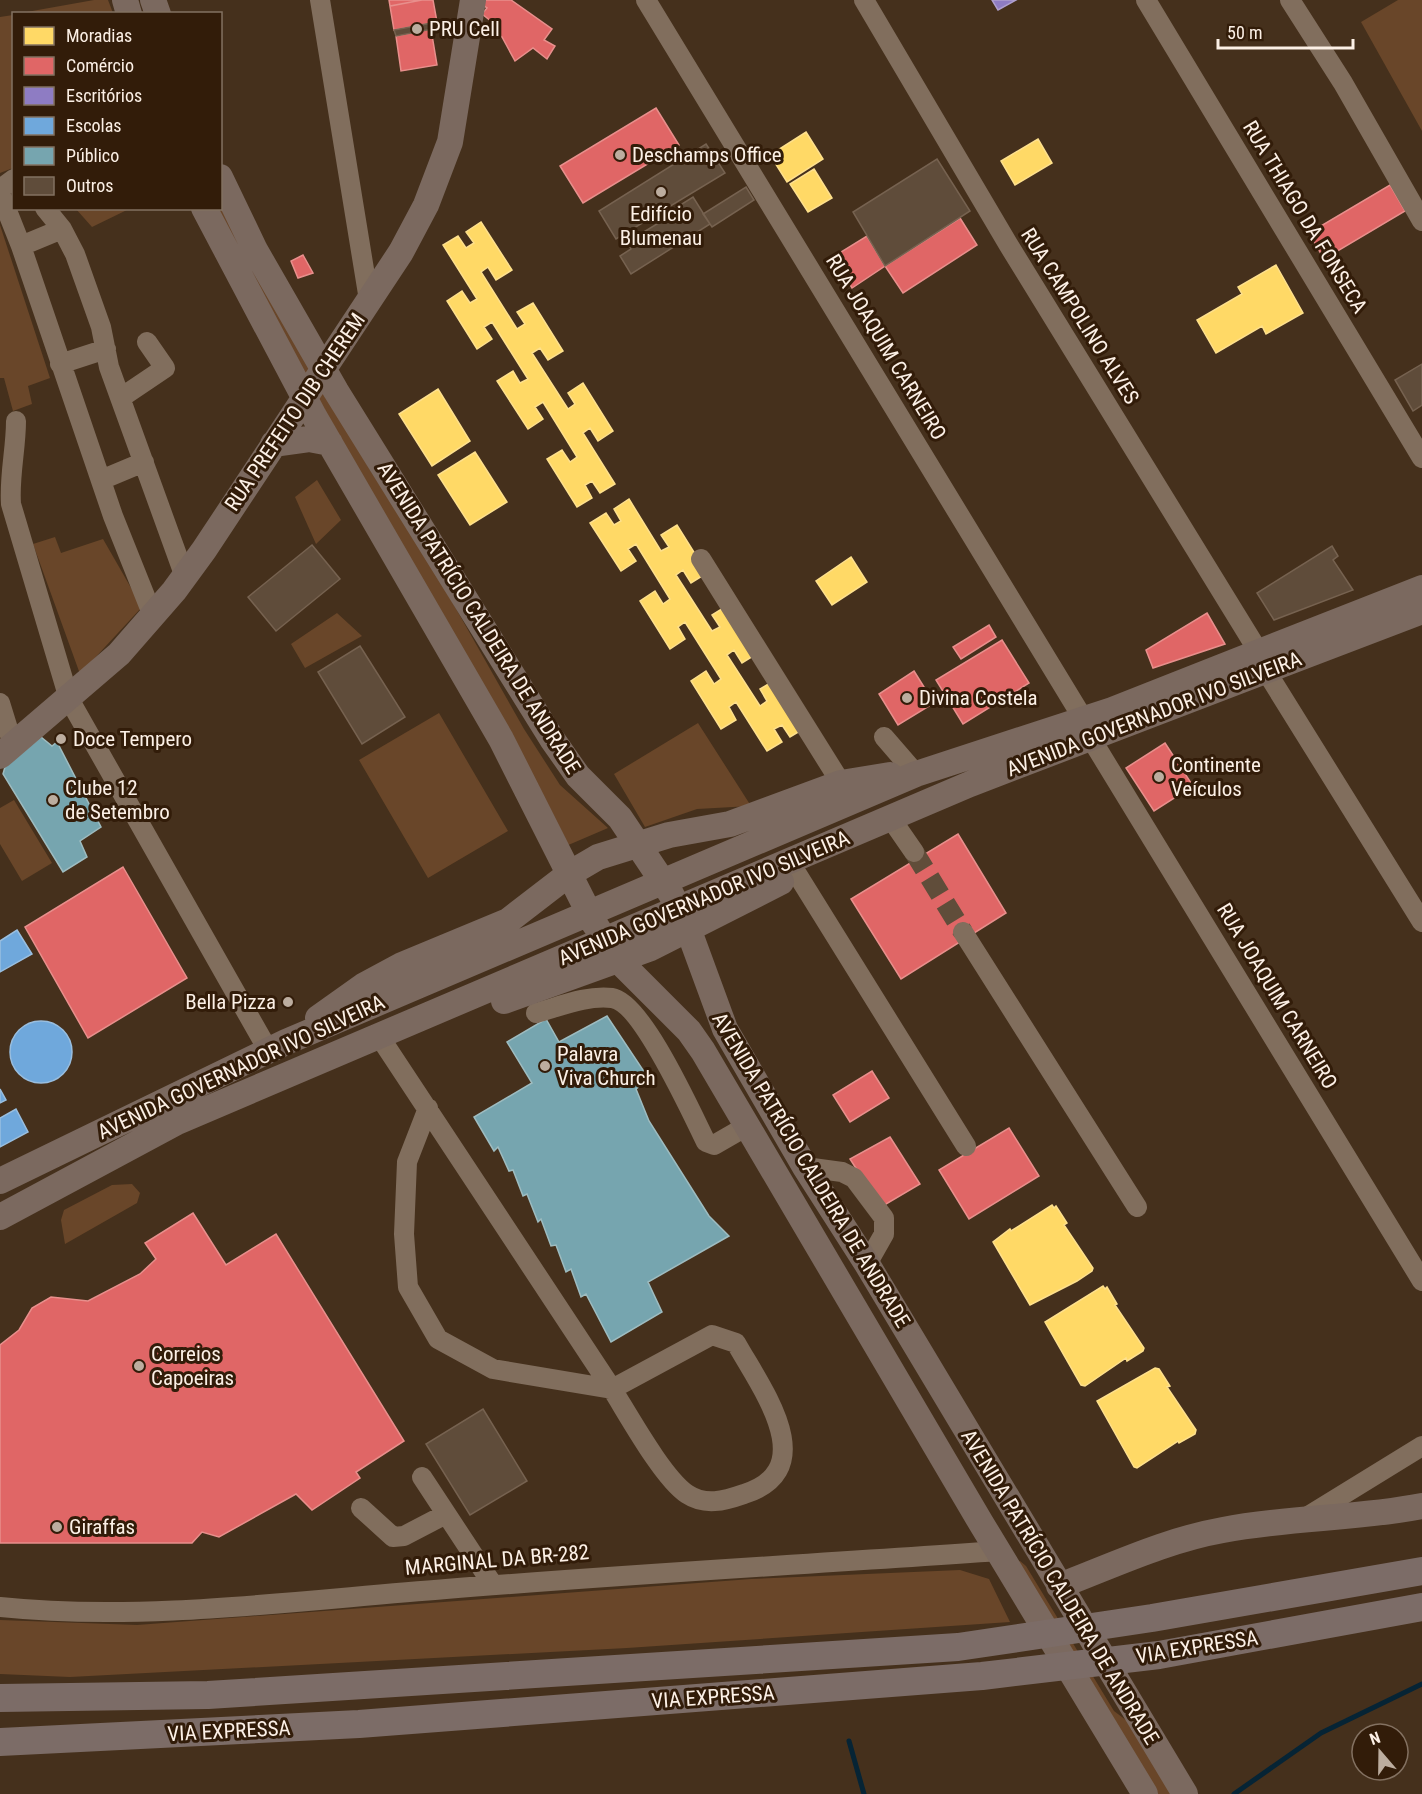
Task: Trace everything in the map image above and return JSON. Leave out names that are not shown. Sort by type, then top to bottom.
[{"type":"highway","name":"VIA EXPRESSA","points":[[0,1698],[208,1695],[958,1647],[1152,1618],[1422,1570]]},
{"type":"highway","name":"VIA EXPRESSA","points":[[0,1742],[370,1724],[981,1676],[1159,1655],[1422,1607]]},
{"type":"highway","points":[[0,1758],[54,1754],[159,1734]]},
{"type":"main road","name":"RUA PREFEITO DIB CHEREM","points":[[7,750],[119,654],[184,577],[409,237],[440,173],[450,142],[473,0]]},
{"type":"main road","name":"AVENIDA PATRÍCIO CALDEIRA DE ANDRADE","points":[[222,181],[255,250],[305,337],[552,739],[578,776],[620,818],[639,843],[671,894],[689,931],[714,1005],[725,1029],[805,1167],[867,1264],[1185,1794]]},
{"type":"main road","name":"AVENIDA PATRÍCIO CALDEIRA DE ANDRADE","points":[[205,210],[330,443],[501,740],[594,923],[619,961],[689,1031],[1145,1794]]},
{"type":"main road","points":[[305,337],[320,343],[344,337]]},
{"type":"main road","points":[[273,444],[309,440],[330,443]]},
{"type":"main road","name":"AVENIDA GOVERNADOR IVO SILVEIRA","points":[[1263,662],[1422,588]]},
{"type":"main road","name":"AVENIDA GOVERNADOR IVO SILVEIRA","points":[[0,1217],[177,1122],[286,1076],[380,1042],[889,824],[1087,728],[1263,662],[1422,611]]},
{"type":"main road","name":"AVENIDA GOVERNADOR IVO SILVEIRA","points":[[0,1181],[277,1046],[916,774],[1087,728]]},
{"type":"main road","points":[[277,1046],[363,986],[402,965],[508,921],[569,874],[598,857],[639,843],[730,824],[842,783],[877,775],[916,774]]},
{"type":"main road","points":[[380,1042],[577,973],[619,961],[689,931],[889,824]]},
{"type":"main road","points":[[1059,1586],[1186,1538],[1305,1518],[1353,1516],[1422,1506]]},
{"type":"main road","points":[[998,1551],[1036,1548]]},
{"type":"street","points":[[320,0],[369,300]]},
{"type":"street","name":"RUA JOAQUIM CARNEIRO","points":[[646,0],[1422,1281]]},
{"type":"street","name":"RUA CAMPOLINO ALVES","points":[[864,0],[1008,244],[1422,922]]},
{"type":"street","name":"RUA THIAGO DA FONSECA","points":[[1146,0],[1422,458]]},
{"type":"street","points":[[1290,0],[1343,83],[1422,221]]},
{"type":"street","points":[[12,180],[0,191],[101,480],[153,616]]},
{"type":"street","points":[[47,210],[62,229],[75,254],[184,577]]},
{"type":"street","points":[[21,246],[62,229]]},
{"type":"street","points":[[122,397],[165,368],[147,342]]},
{"type":"street","points":[[60,364],[106,349]]},
{"type":"street","points":[[16,421],[16,446],[9,479],[11,504],[69,699],[277,1046]]},
{"type":"street","points":[[101,480],[144,462]]},
{"type":"street","points":[[701,559],[842,783]]},
{"type":"street","points":[[0,703],[7,750]]},
{"type":"street","points":[[884,737],[916,774]]},
{"type":"street","points":[[889,824],[914,852]]},
{"type":"street","points":[[797,874],[966,1146]]},
{"type":"street","points":[[963,932],[1137,1207]]},
{"type":"street","points":[[536,1013],[578,1000],[613,998],[623,1002],[649,1034],[706,1142],[714,1145],[747,1126]]},
{"type":"street","points":[[380,1042],[428,1108],[612,1389],[669,1476],[684,1492],[699,1501],[722,1501],[763,1488],[781,1465],[785,1443],[774,1412],[736,1343],[724,1337],[712,1335],[612,1389],[493,1369],[438,1339],[408,1287],[404,1234],[407,1162],[428,1108]]},
{"type":"street","points":[[805,1167],[842,1172],[854,1178],[884,1218],[884,1234],[867,1264]]},
{"type":"street","points":[[1305,1518],[1422,1446]]},
{"type":"street","points":[[422,1477],[493,1585]]},
{"type":"street","points":[[361,1508],[393,1537],[404,1536],[446,1514]]},
{"type":"street","name":"MARGINAL DA BR-282","points":[[0,1607],[51,1613],[144,1612],[493,1585],[998,1551]]},
{"type":"shaded area","points":[[94,0],[108,0],[113,12],[27,12]]},
{"type":"shaded area","points":[[1398,0],[1422,0],[1422,131],[1361,22]]},
{"type":"shaded area","points":[[12,15],[12,168],[0,173],[0,17]]},
{"type":"shaded area","points":[[222,204],[370,470],[429,561],[524,729],[560,785],[608,828],[566,846],[214,210],[222,210]]},
{"type":"shaded area","points":[[77,210],[127,210],[92,227]]},
{"type":"shaded area","points":[[0,225],[50,378],[28,386],[32,404],[13,411],[4,378],[0,378]]},
{"type":"shaded area","points":[[317,480],[341,520],[316,544],[295,497]]},
{"type":"shaded area","points":[[55,537],[61,553],[103,539],[142,607],[80,674],[33,544]]},
{"type":"shaded area","points":[[337,613],[362,636],[305,668],[291,644]]},
{"type":"shaded area","points":[[439,713],[508,831],[428,878],[359,760]]},
{"type":"shaded area","points":[[698,723],[751,806],[697,809],[645,827],[614,774]]},
{"type":"shaded area","points":[[14,800],[52,863],[22,881],[0,844],[0,808]]},
{"type":"shaded area","points":[[132,1184],[140,1193],[137,1203],[65,1244],[61,1220],[64,1210],[112,1185]]},
{"type":"shaded area","points":[[1020,1561],[1026,1566],[1114,1711],[1135,1727],[1177,1794],[1158,1794],[1013,1568],[1014,1564]]},
{"type":"shaded area","points":[[960,1570],[989,1579],[1010,1622],[627,1648],[70,1677],[0,1674],[0,1620],[137,1625],[751,1579]]},
{"type":"building: Moradias","points":[[806,132],[823,159],[787,182],[770,155]]},
{"type":"building: Moradias","points":[[1038,139],[1052,163],[1015,185],[1001,161]]},
{"type":"building: Moradias","points":[[814,169],[832,198],[808,212],[790,184]]},
{"type":"building: Moradias","points":[[481,222],[512,270],[496,280],[488,267],[481,272],[517,329],[525,324],[517,312],[533,303],[563,351],[548,360],[540,348],[532,353],[568,409],[575,404],[568,393],[583,383],[613,431],[598,441],[590,428],[583,433],[615,484],[600,493],[592,481],[585,485],[592,498],[577,507],[547,459],[562,450],[570,462],[577,457],[543,402],[535,407],[543,419],[528,429],[497,381],[513,371],[520,383],[528,379],[492,322],[484,327],[492,339],[477,349],[447,301],[462,291],[470,303],[477,299],[443,245],[458,236],[466,248],[474,243],[466,232]]},
{"type":"building: Moradias","points":[[1276,265],[1303,313],[1266,334],[1262,326],[1216,353],[1197,320],[1242,294],[1238,287]]},
{"type":"building: Moradias","points":[[438,389],[470,441],[432,466],[399,414]]},
{"type":"building: Moradias","points":[[475,452],[507,502],[470,525],[438,475]]},
{"type":"building: Moradias","points":[[629,499],[661,551],[669,547],[661,535],[677,525],[707,573],[691,583],[683,570],[676,575],[712,631],[720,627],[712,615],[728,605],[758,653],[742,663],[734,650],[727,655],[760,706],[767,701],[760,689],[775,680],[805,728],[790,737],[782,725],[774,729],[782,742],[767,751],[736,702],[729,707],[736,720],[721,729],[691,681],[706,671],[714,684],[721,679],[685,622],[678,627],[685,639],[670,649],[640,601],[655,591],[663,604],[670,599],[636,544],[628,549],[636,561],[621,571],[590,523],[606,513],[614,525],[621,521],[614,509]]},
{"type":"building: Moradias","points":[[851,557],[867,582],[832,605],[816,581]]},
{"type":"building: Moradias","points":[[1052,1205],[1054,1208],[1056,1206],[1067,1223],[1064,1225],[1093,1268],[1077,1281],[1030,1305],[993,1242],[1010,1229],[1011,1231]]},
{"type":"building: Moradias","points":[[1103,1286],[1105,1289],[1107,1287],[1117,1304],[1115,1305],[1144,1348],[1143,1351],[1127,1361],[1126,1358],[1085,1386],[1081,1385],[1045,1322]]},
{"type":"building: Moradias","points":[[1155,1368],[1159,1369],[1170,1386],[1167,1387],[1196,1430],[1195,1434],[1179,1443],[1178,1441],[1137,1468],[1134,1467],[1097,1401]]},
{"type":"building: Comércio","points":[[389,0],[422,0],[390,6]]},
{"type":"building: Comércio","points":[[433,0],[437,22],[394,30],[390,6]]},
{"type":"building: Comércio","points":[[482,0],[511,0],[552,29],[544,40],[555,46],[547,59],[533,48],[515,61],[502,37],[487,27],[492,22],[482,14],[487,8],[480,3]]},
{"type":"building: Comércio","points":[[431,29],[437,65],[401,71],[396,36]]},
{"type":"building: Comércio","name":"Deschamps Office","points":[[656,108],[679,145],[583,203],[560,166]]},
{"type":"building: Comércio","points":[[1390,185],[1405,211],[1324,259],[1309,233]]},
{"type":"building: Comércio","points":[[960,218],[977,245],[903,293],[885,266]]},
{"type":"building: Comércio","points":[[867,236],[885,266],[852,288],[833,257]]},
{"type":"building: Comércio","points":[[303,255],[313,273],[298,278],[291,261]]},
{"type":"building: Comércio","points":[[1207,613],[1225,644],[1153,668],[1146,650]]},
{"type":"building: Comércio","points":[[989,625],[996,637],[961,659],[953,647]]},
{"type":"building: Comércio","points":[[1002,640],[1029,683],[963,724],[936,680]]},
{"type":"building: Comércio","name":"Divina Costela","points":[[914,671],[934,703],[898,725],[879,694]]},
{"type":"building: Comércio","name":"Continente Veículos","points":[[1165,743],[1193,786],[1154,811],[1126,768]]},
{"type":"building: Comércio","points":[[958,834],[1006,913],[901,979],[851,899]]},
{"type":"building: Comércio","points":[[123,867],[187,978],[88,1038],[25,927]]},
{"type":"building: Comércio","points":[[872,1071],[889,1098],[850,1122],[833,1095]]},
{"type":"building: Comércio","points":[[1009,1128],[1039,1176],[969,1219],[939,1170]]},
{"type":"building: Comércio","points":[[890,1137],[920,1184],[881,1207],[850,1159]]},
{"type":"building: Comércio","points":[[193,1213],[226,1265],[276,1234],[404,1441],[356,1472],[360,1478],[312,1510],[296,1494],[219,1537],[202,1532],[192,1543],[0,1543],[0,1345],[19,1330],[32,1308],[51,1297],[88,1301],[140,1274],[156,1259],[145,1243]]},
{"type":"building: Escritórios","points":[[992,0],[1016,0],[998,10]]},
{"type":"building: Escolas","points":[[17,930],[32,954],[0,972],[0,941]]},
{"type":"building: Escolas","points":[[35,1021],[47,1021],[63,1030],[70,1040],[72,1052],[70,1064],[63,1074],[47,1083],[35,1083],[24,1078],[15,1069],[10,1058],[10,1046],[15,1035],[24,1026]]},
{"type":"building: Escolas","points":[[0,1089],[6,1100],[0,1103]]},
{"type":"building: Escolas","points":[[16,1109],[28,1132],[0,1147],[0,1118]]},
{"type":"building: Público","name":"Clube 12 de Setembro","points":[[41,737],[52,746],[57,742],[101,827],[80,841],[87,857],[63,872],[3,774],[5,767]]},
{"type":"building: Público","points":[[607,1016],[649,1079],[636,1089],[649,1121],[709,1216],[729,1236],[648,1282],[662,1312],[611,1342],[586,1294],[581,1297],[571,1269],[566,1272],[556,1245],[551,1246],[541,1219],[538,1222],[527,1194],[523,1196],[513,1170],[509,1171],[498,1147],[494,1151],[474,1117],[532,1083],[507,1042],[546,1019],[559,1042]]},
{"type":"building: Outros","name":"PRU Cell","points":[[437,22],[438,28],[396,36],[394,30]]},
{"type":"building: Outros","name":"Edifício Blumenau","points":[[706,144],[725,173],[616,239],[599,211]]},
{"type":"building: Outros","points":[[937,159],[970,211],[885,266],[853,212]]},
{"type":"building: Outros","points":[[746,187],[754,200],[712,227],[703,214]]},
{"type":"building: Outros","points":[[693,197],[710,224],[631,274],[620,256],[631,249],[627,242],[657,224],[655,221]]},
{"type":"building: Outros","points":[[1422,364],[1422,405],[1413,411],[1395,380]]},
{"type":"building: Outros","points":[[312,545],[340,579],[276,631],[248,597]]},
{"type":"building: Outros","points":[[1332,546],[1338,556],[1333,560],[1353,590],[1274,620],[1257,593]]},
{"type":"building: Outros","points":[[360,646],[405,717],[362,744],[318,672]]},
{"type":"building: Outros","points":[[483,1409],[527,1481],[470,1515],[426,1444]]},
{"type":"waterway","points":[[1234,1794],[1321,1733],[1422,1684]]},
{"type":"waterway","points":[[849,1741],[864,1794]]},
{"type":"tunnel","points":[[914,852],[963,932]]},
{"type":"place","name":"PRU Cell","points":[[417,29]]},
{"type":"place","name":"Deschamps Office","points":[[620,155]]},
{"type":"place","name":"Edifício Blumenau","points":[[661,192]]},
{"type":"place","name":"Divina Costela","points":[[907,698]]},
{"type":"place","name":"Doce Tempero","points":[[61,739]]},
{"type":"place","name":"Continente Veículos","points":[[1159,777]]},
{"type":"place","name":"Clube 12 de Setembro","points":[[53,800]]},
{"type":"place","name":"Bella Pizza","points":[[288,1002]]},
{"type":"place","name":"Palavra Viva Church","points":[[545,1066]]},
{"type":"place","name":"Correios Capoeiras","points":[[139,1366]]},
{"type":"place","name":"Giraffas","points":[[57,1527]]}]
